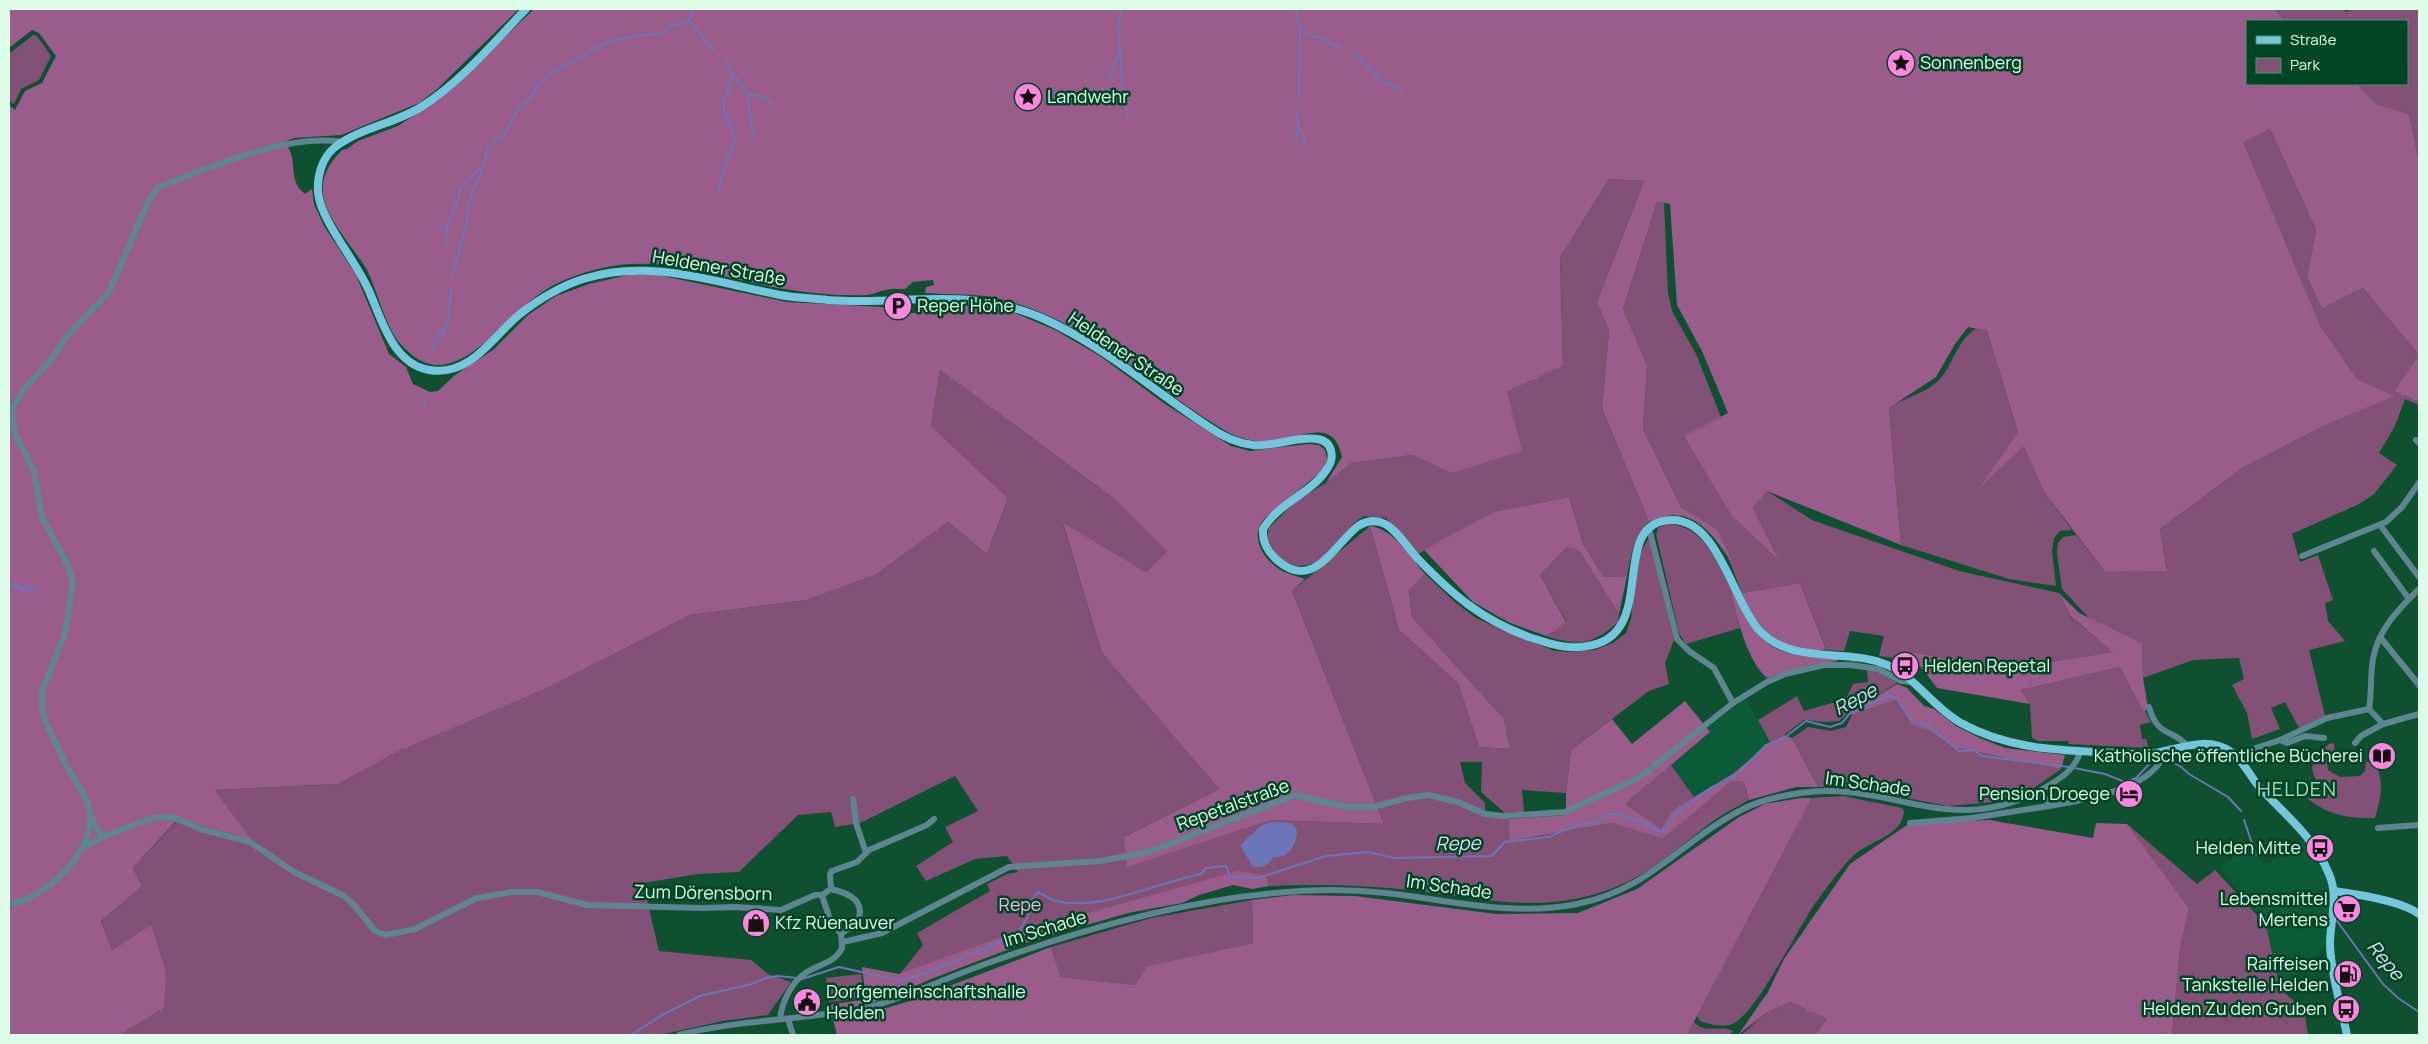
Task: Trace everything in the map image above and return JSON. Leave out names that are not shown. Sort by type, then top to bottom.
[{"type":"main road","name":"Heldener Straße","points":[[526,9],[477,59],[431,100],[400,119],[343,142],[330,152],[318,178],[318,196],[326,216],[362,274],[392,342],[400,354],[417,367],[441,371],[463,366],[480,354],[519,315],[553,292],[583,279],[619,271],[658,270],[693,275],[784,296],[834,300],[915,298],[984,300],[1040,318],[1076,335],[1190,415],[1232,440],[1243,444],[1269,446],[1311,439],[1325,442],[1331,449],[1333,457],[1326,471],[1274,515],[1263,529],[1263,538],[1268,550],[1291,569],[1301,572],[1314,568],[1326,559],[1358,526],[1364,522],[1378,522],[1390,528],[1461,601],[1477,612],[1517,632],[1554,645],[1584,647],[1609,638],[1624,623],[1628,613],[1638,547],[1644,534],[1650,528]]},
{"type":"main road","points":[[1650,528],[1662,521],[1676,520],[1698,530],[1709,541],[1721,560],[1753,623],[1774,643],[1795,651],[1878,661],[1894,668],[1913,682]]},
{"type":"main road","name":"Repetalstraße","points":[[1913,682],[1935,705],[1954,719],[1985,735],[2009,744],[2080,754],[2164,754],[2187,746],[2214,745],[2229,751],[2238,759],[2258,786],[2308,837],[2329,873],[2334,891]]},
{"type":"main road","points":[[2348,1035],[2330,943],[2334,891],[2395,902],[2419,914]]},
{"type":"street","points":[[105,836],[97,829],[85,798],[45,721],[42,709],[44,683],[69,618],[73,584],[72,574],[42,517],[34,471],[15,434],[11,410],[24,389],[50,360],[68,335],[98,306],[109,292],[148,202],[158,187],[283,145],[324,139],[343,142]]},
{"type":"street","points":[[2302,556],[2380,525],[2402,506],[2419,483]]},
{"type":"street","points":[[2380,525],[2419,577]]},
{"type":"street","points":[[1650,528],[1677,639],[1689,651],[1714,668],[1733,703]]},
{"type":"street","points":[[2374,551],[2409,599]]},
{"type":"street","points":[[2383,724],[2369,709],[2373,659],[2385,626],[2419,589]]},
{"type":"street","points":[[2380,637],[2419,685]]},
{"type":"street","name":"Repetalstraße","points":[[843,942],[882,933],[1009,866],[1100,861],[1142,854],[1295,795],[1346,807],[1373,807],[1407,798],[1428,795],[1458,802],[1485,814],[1520,815],[1565,812],[1640,777],[1733,703],[1767,682],[1785,674],[1837,664],[1878,669],[1901,681],[1913,682]]},
{"type":"street","points":[[2149,707],[2158,726],[2183,741],[2187,746]]},
{"type":"street","points":[[2238,759],[2256,748],[2280,740],[2327,718],[2369,709]]},
{"type":"street","points":[[2355,743],[2361,736],[2383,724],[2419,714]]},
{"type":"street","points":[[2280,740],[2286,743],[2305,736],[2324,738]]},
{"type":"street","name":"Im Schade","points":[[780,1020],[864,1009],[913,993],[1002,958],[1092,929],[1190,906],[1247,896],[1300,891],[1350,890],[1494,908],[1545,909],[1577,905],[1620,891],[1649,876],[1724,820],[1744,808],[1767,800],[1794,794],[1839,792],[1922,807],[1963,811],[1999,806],[2041,790],[2069,771],[2080,754]]},
{"type":"street","points":[[1910,823],[1972,818],[2094,798],[2134,784],[2158,764],[2164,754]]},
{"type":"street","points":[[2041,790],[2049,806]]},
{"type":"street","points":[[853,799],[856,823],[866,852]]},
{"type":"street","points":[[9,904],[18,903],[33,896],[52,884],[67,868],[80,849],[88,829],[90,813]]},
{"type":"street","name":"Zum Dörensborn","points":[[80,849],[105,836],[152,818],[166,816],[178,819],[209,832],[240,838],[260,848],[294,872],[344,896],[354,905],[375,931],[386,935],[415,929],[469,901],[493,894],[537,892],[579,904],[596,906],[736,907],[781,910],[815,895],[822,895]]},
{"type":"street","points":[[831,889],[830,872],[857,862],[866,852],[927,825],[934,819]]},
{"type":"street","points":[[2378,828],[2419,825]]},
{"type":"street","points":[[831,889],[854,897],[860,910],[858,921],[841,934]]},
{"type":"street","points":[[679,1035],[737,1024],[780,1020],[784,1000],[793,985],[806,972],[835,958],[841,951],[843,942],[841,934],[829,917],[822,895],[831,889]]},
{"type":"street","points":[[788,1019],[793,1035]]},
{"type":"shaded area","points":[[9,9],[519,9],[436,90],[419,103],[341,135],[294,138],[284,142],[292,156],[294,175],[299,188],[305,194],[312,189],[314,204],[324,226],[356,275],[389,354],[406,367],[413,384],[430,392],[438,391],[455,375],[493,350],[528,315],[556,296],[589,284],[628,275],[658,275],[787,302],[882,307],[906,313],[918,313],[930,305],[968,303],[1010,311],[1055,330],[1100,356],[1165,404],[1231,446],[1250,451],[1308,444],[1319,445],[1325,450],[1327,459],[1323,470],[1266,517],[1258,531],[1259,545],[1267,558],[1279,569],[1305,579],[1292,591],[1384,824],[1270,820],[1127,867],[1124,837],[1219,789],[1102,653],[1063,523],[1146,572],[1167,552],[1112,497],[940,370],[931,426],[1008,498],[987,554],[948,522],[877,574],[807,600],[690,615],[552,686],[397,752],[338,784],[215,790],[251,839],[178,819],[133,868],[142,886],[101,921],[112,951],[151,925],[166,972],[164,1008],[120,1035],[9,1035],[9,105],[15,110],[25,91],[42,83],[56,56],[39,33],[32,30],[9,48]]},
{"type":"shaded area","points":[[534,9],[2274,9],[2284,20],[2246,20],[2246,85],[2358,85],[2377,104],[2409,114],[2419,161],[2419,355],[2363,288],[2322,309],[2307,277],[2316,230],[2270,129],[2243,142],[2320,325],[2357,379],[2394,396],[2319,428],[2241,469],[2160,529],[2167,571],[2105,572],[2044,492],[2024,446],[1978,489],[2018,432],[1987,331],[1968,327],[1955,344],[1936,377],[1889,408],[1901,545],[1767,491],[1753,508],[1779,560],[1732,516],[1684,436],[1728,413],[1702,351],[1677,305],[1670,204],[1657,202],[1623,309],[1647,365],[1643,429],[1681,507],[1717,529],[1733,564],[1708,531],[1688,518],[1677,515],[1664,516],[1649,522],[1602,408],[1609,331],[1597,302],[1644,181],[1609,179],[1560,257],[1563,366],[1507,392],[1522,451],[1452,473],[1412,455],[1351,463],[1326,483],[1342,457],[1338,444],[1332,437],[1324,433],[1315,432],[1274,441],[1255,441],[1236,436],[1197,413],[1116,356],[1061,322],[1031,309],[991,297],[925,293],[926,287],[934,285],[933,280],[913,282],[905,289],[891,289],[867,295],[839,295],[810,293],[702,271],[657,264],[612,266],[577,275],[551,286],[532,300],[492,337],[464,358],[449,364],[435,365],[419,360],[393,334],[367,270],[329,213],[323,194],[323,181],[330,164],[342,150],[347,149],[358,141],[398,126],[439,99]]},
{"type":"shaded area","points":[[2419,355],[2419,402],[2394,391]]},
{"type":"shaded area","points":[[1569,497],[1583,544],[1604,577],[1627,576],[1619,614],[1580,552],[1567,547],[1540,575],[1566,622],[1546,636],[1508,622],[1473,602],[1424,550],[1493,512]]},
{"type":"shaded area","points":[[1370,526],[1387,532],[1394,538],[1425,574],[1409,590],[1412,617],[1504,719],[1510,749],[1479,747],[1458,683],[1399,630]]},
{"type":"shaded area","points":[[1800,583],[1825,646],[1824,650],[1795,647],[1773,637],[1756,619],[1742,593]]},
{"type":"shaded area","points":[[2059,593],[2079,613],[2142,643],[2143,678],[2148,708],[2144,712],[2120,667],[2021,690],[2030,704],[1937,688],[1921,667],[1901,659],[1906,651],[2007,669],[2113,652],[2070,616]]},
{"type":"shaded area","points":[[1734,594],[1754,628],[1773,647],[1799,656],[1838,659],[1837,661],[1809,665],[1767,678],[1760,671],[1744,640],[1731,595]]},
{"type":"shaded area","points":[[1897,684],[1907,688],[1924,706],[1934,709],[1956,726],[1980,738],[2005,748],[2065,755],[2061,769],[1952,747],[1932,732],[1912,724],[1896,700],[1852,715],[1849,712]]},
{"type":"shaded area","points":[[1745,698],[1770,742],[1734,773],[1694,797],[1671,765],[1710,732],[1706,728]]},
{"type":"shaded area","points":[[1685,701],[1710,732],[1625,804],[1661,829],[1674,809],[1734,773],[1770,742],[1784,735],[1792,738],[1818,787],[1796,787],[1749,800],[1744,782],[1732,781],[1663,838],[1612,823],[1510,841],[1509,819],[1566,815],[1566,793],[1571,750],[1612,719],[1632,744]]},
{"type":"shaded area","points":[[1812,798],[1687,1035],[837,1035],[833,1019],[866,1014],[910,1001],[1051,947],[1060,977],[1135,985],[1148,966],[1253,943],[1252,900],[1293,895],[1355,896],[1496,914],[1578,913],[1637,889],[1739,817],[1765,804]]},
{"type":"shaded area","points":[[1989,820],[2093,838],[2096,823],[2127,824],[2189,908],[2180,950],[2172,1035],[1815,1035],[1827,1019],[1790,1002],[1766,1013],[1738,1035],[1768,992],[1784,959],[1850,864],[1910,823]]},
{"type":"shaded area","points":[[2308,837],[2331,877],[2330,943],[2280,989],[2266,925],[2245,896],[2219,868],[2251,845],[2265,866]]},
{"type":"shaded area","points":[[1238,871],[1266,876],[1269,886],[1252,889],[1233,885],[1199,895],[1182,903],[1128,913],[1028,942],[865,1005],[832,1010],[830,1005],[866,999],[862,967],[899,974],[999,938]]},
{"type":"green space","points":[[2274,9],[2343,9],[2346,12],[2351,9],[2419,9],[2419,161],[2409,114],[2377,104],[2358,85],[2408,85],[2408,20],[2284,20]]},
{"type":"green space","points":[[33,35],[37,36],[51,56],[39,80],[21,89],[14,104],[9,101],[9,54]]},
{"type":"green space","points":[[2270,129],[2316,230],[2307,277],[2322,309],[2363,288],[2419,355],[2394,391],[2419,402],[2419,405],[2405,399],[2395,426],[2379,453],[2397,465],[2374,494],[2359,504],[2292,534],[2300,562],[2318,555],[2333,600],[2325,603],[2328,621],[2345,641],[2309,650],[2325,716],[2299,728],[2285,702],[2271,708],[2280,729],[2252,739],[2247,713],[2232,685],[2244,679],[2239,658],[2193,660],[2143,678],[2142,643],[2089,618],[2062,589],[2057,554],[2058,543],[2063,537],[2076,535],[2105,572],[2167,570],[2160,529],[2241,469],[2319,428],[2393,396],[2357,379],[2320,325],[2242,141]]},
{"type":"green space","points":[[1609,179],[1644,181],[1597,302],[1609,331],[1602,408],[1649,522],[1636,540],[1627,576],[1604,577],[1583,544],[1569,497],[1493,512],[1418,554],[1386,518],[1364,516],[1355,522],[1319,561],[1297,566],[1285,562],[1274,551],[1267,538],[1269,528],[1297,500],[1326,483],[1351,463],[1412,455],[1452,473],[1507,392],[1563,366],[1560,257]]},
{"type":"green space","points":[[1657,202],[1664,203],[1668,293],[1672,311],[1696,354],[1721,417],[1684,437],[1778,558],[1753,508],[1767,491],[1812,520],[1959,571],[2059,593],[2070,617],[2114,652],[2007,669],[1906,651],[1901,659],[1879,656],[1884,636],[1850,631],[1844,651],[1824,650],[1825,645],[1800,583],[1742,593],[1717,529],[1681,507],[1643,429],[1647,365],[1623,309]]},
{"type":"green space","points":[[1976,329],[1987,331],[2018,432],[1980,486],[2024,445],[2044,492],[2072,530],[2060,531],[2054,538],[2052,551],[2056,586],[2009,579],[1901,545],[1889,408],[1935,384],[1945,373],[1964,339]]},
{"type":"green space","points":[[940,370],[1112,497],[1167,552],[1146,572],[1063,524],[1102,653],[1219,789],[1124,837],[1249,819],[1384,824],[1292,591],[1370,526],[1399,630],[1458,683],[1479,747],[1510,749],[1504,719],[1412,617],[1409,589],[1425,574],[1457,604],[1476,618],[1502,630],[1555,651],[1595,650],[1613,643],[1626,633],[1631,619],[1638,558],[1649,537],[1674,640],[1665,663],[1669,684],[1649,691],[1571,750],[1566,793],[1522,790],[1524,812],[1505,813],[1481,792],[1482,762],[1460,762],[1465,783],[1485,803],[1485,814],[1504,816],[1509,819],[1511,841],[1612,823],[1663,837],[1732,781],[1744,782],[1749,800],[1719,817],[1641,875],[1601,892],[1573,899],[1520,903],[1374,887],[1322,885],[1269,886],[1267,880],[1241,879],[931,963],[899,975],[923,945],[917,933],[990,891],[987,884],[1007,874],[1018,872],[1007,856],[975,859],[926,881],[916,866],[953,842],[945,827],[978,811],[955,776],[860,823],[835,827],[831,812],[798,815],[739,872],[698,874],[643,883],[659,951],[751,960],[768,974],[791,982],[768,1015],[723,1021],[660,1035],[120,1035],[164,1008],[151,926],[112,952],[101,921],[142,886],[133,868],[179,819],[250,838],[215,790],[338,784],[397,752],[552,686],[690,615],[807,600],[877,574],[948,522],[987,554],[1008,498],[931,426]]},
{"type":"green space","points":[[1667,524],[1680,526],[1691,531],[1709,549],[1734,594],[1731,595],[1740,628],[1686,644],[1679,633],[1656,534],[1658,528]]},
{"type":"green space","points":[[1567,547],[1580,552],[1619,614],[1618,622],[1609,630],[1592,640],[1584,642],[1567,641],[1546,636],[1566,621],[1540,575]]},
{"type":"green space","points":[[2120,667],[2151,722],[2140,725],[2142,739],[2146,739],[2149,748],[2068,744],[2069,741],[2038,741],[2032,738],[2030,704],[2021,690]]},
{"type":"green space","points":[[1867,669],[1880,673],[1897,683],[1849,712],[1839,721],[1804,720],[1784,735],[1770,742],[1758,720],[1797,696],[1804,711],[1846,699],[1853,684],[1868,682]]},
{"type":"green space","points":[[1896,700],[1912,724],[1932,732],[1952,747],[2061,769],[2028,792],[1994,802],[1948,806],[1850,787],[1818,787],[1792,738],[1808,727],[1831,731],[1846,727],[1852,715]]},
{"type":"green space","points":[[2334,743],[2335,759],[2330,759],[2327,763],[2328,770],[2340,777],[2360,776],[2365,771],[2366,762],[2374,761],[2381,782],[2375,818],[2340,815],[2316,805],[2308,799],[2320,786],[2313,773],[2313,763],[2329,744]]},
{"type":"green space","points":[[1671,765],[1694,797],[1674,809],[1661,830],[1625,804]]},
{"type":"green space","points":[[1843,796],[1902,808],[1904,811],[1902,820],[1891,832],[1853,856],[1839,872],[1809,913],[1776,970],[1740,1019],[1726,1026],[1700,1021],[1697,1016],[1812,798]]},
{"type":"green space","points":[[2127,824],[2197,884],[2215,870],[2266,925],[2280,989],[2304,1010],[2308,1035],[2172,1035],[2180,950],[2189,908]]},
{"type":"green space","points":[[1252,900],[1253,943],[1149,966],[1135,985],[1059,977],[1051,947],[1151,918]]},
{"type":"green space","points":[[861,974],[864,998],[829,1002],[826,978]]},
{"type":"green space","points":[[1790,1002],[1827,1019],[1815,1035],[1741,1035],[1766,1013]]},
{"type":"green space","points":[[1694,1022],[1703,1028],[1723,1028],[1733,1031],[1730,1035],[1687,1035]]},
{"type":"water","points":[[1271,822],[1292,824],[1295,827],[1297,835],[1294,845],[1285,855],[1273,857],[1269,862],[1260,867],[1253,867],[1240,845],[1261,826]]},
{"type":"waterway","points":[[452,275],[466,227],[468,207],[475,185],[481,174],[488,148],[504,135],[520,107],[530,98],[540,82],[553,72],[608,42],[640,35],[662,34],[672,25],[689,20],[694,9]]},
{"type":"waterway","points":[[1122,9],[1118,24],[1123,93]]},
{"type":"waterway","points":[[1295,9],[1300,27],[1312,36],[1323,39],[1342,49]]},
{"type":"waterway","points":[[689,20],[714,51]]},
{"type":"waterway","points":[[1299,98],[1300,27]]},
{"type":"waterway","points":[[1109,77],[1119,54]]},
{"type":"waterway","points":[[1352,54],[1361,60],[1381,80],[1402,90]]},
{"type":"waterway","points":[[718,192],[726,162],[734,144],[734,135],[724,110],[724,103],[732,79],[729,67],[724,60]]},
{"type":"waterway","points":[[734,76],[746,92],[755,137]]},
{"type":"waterway","points":[[1099,92],[1105,88]]},
{"type":"waterway","points":[[749,94],[761,97],[772,103]]},
{"type":"waterway","points":[[1126,106],[1127,116]]},
{"type":"waterway","points":[[1295,139],[1299,130],[1296,110]]},
{"type":"waterway","points":[[1299,130],[1304,137],[1305,143]]},
{"type":"waterway","points":[[447,243],[448,223],[457,203],[461,187],[482,167]]},
{"type":"waterway","points":[[438,230],[447,225]]},
{"type":"waterway","points":[[433,348],[443,333],[448,320],[451,289]]},
{"type":"waterway","points":[[431,340],[446,327]]},
{"type":"waterway","points":[[425,405],[426,396]]},
{"type":"waterway","points":[[9,585],[37,589]]},
{"type":"waterway","points":[[11,586],[35,593]]},
{"type":"waterway","name":"Repe","points":[[802,979],[839,967],[902,981],[929,972],[1016,935],[1028,917],[1030,902],[1038,892],[1056,901],[1091,903],[1129,895],[1201,874],[1206,868],[1226,866],[1230,877],[1258,878],[1326,856],[1368,852],[1394,858],[1492,856],[1505,842],[1549,837],[1576,825],[1594,823],[1609,814],[1617,814],[1642,822],[1662,833],[1675,815],[1709,789],[1736,775],[1766,745],[1784,738],[1806,721],[1830,727],[1842,723],[1851,712],[1888,696],[1897,698],[1911,719],[1915,722],[1926,724],[1959,751],[1973,750],[1982,756],[2069,767]]},
{"type":"waterway","name":"Repe","points":[[2074,768],[2105,774],[2125,782],[2136,778],[2153,760],[2170,761],[2228,797],[2241,811]]},
{"type":"waterway","name":"Repe","points":[[2244,820],[2256,855]]},
{"type":"waterway","name":"Repe","points":[[2337,921],[2383,984],[2398,998],[2419,1012]]},
{"type":"waterway","name":"Repe","points":[[631,1035],[664,1014],[700,996],[752,984],[766,978],[778,976],[797,978]]},
{"type":"place","name":"Sonnenberg","points":[[1901,63]]},
{"type":"place","name":"Landwehr","points":[[1028,97]]},
{"type":"place","name":"Reper Höhe","points":[[898,306]]},
{"type":"place","name":"Helden Repetal","points":[[1905,666]]},
{"type":"place","name":"Katholische öffentliche Bücherei","points":[[2382,756]]},
{"type":"place","name":"Pension Droege","points":[[2129,794]]},
{"type":"place","name":"Helden Mitte","points":[[2320,848]]},
{"type":"place","name":"Lebensmittel Mertens","points":[[2347,909]]},
{"type":"place","name":"Kfz Rüenauver","points":[[756,923]]},
{"type":"place","name":"Raiffeisen Tankstelle Helden","points":[[2348,974]]},
{"type":"place","name":"Dorfgemeinschaftshalle Helden","points":[[807,1002]]},
{"type":"place","name":"Helden Zu den Gruben","points":[[2346,1009]]},
{"type":"district","name":"HELDEN","points":[[2297,789]]}]
